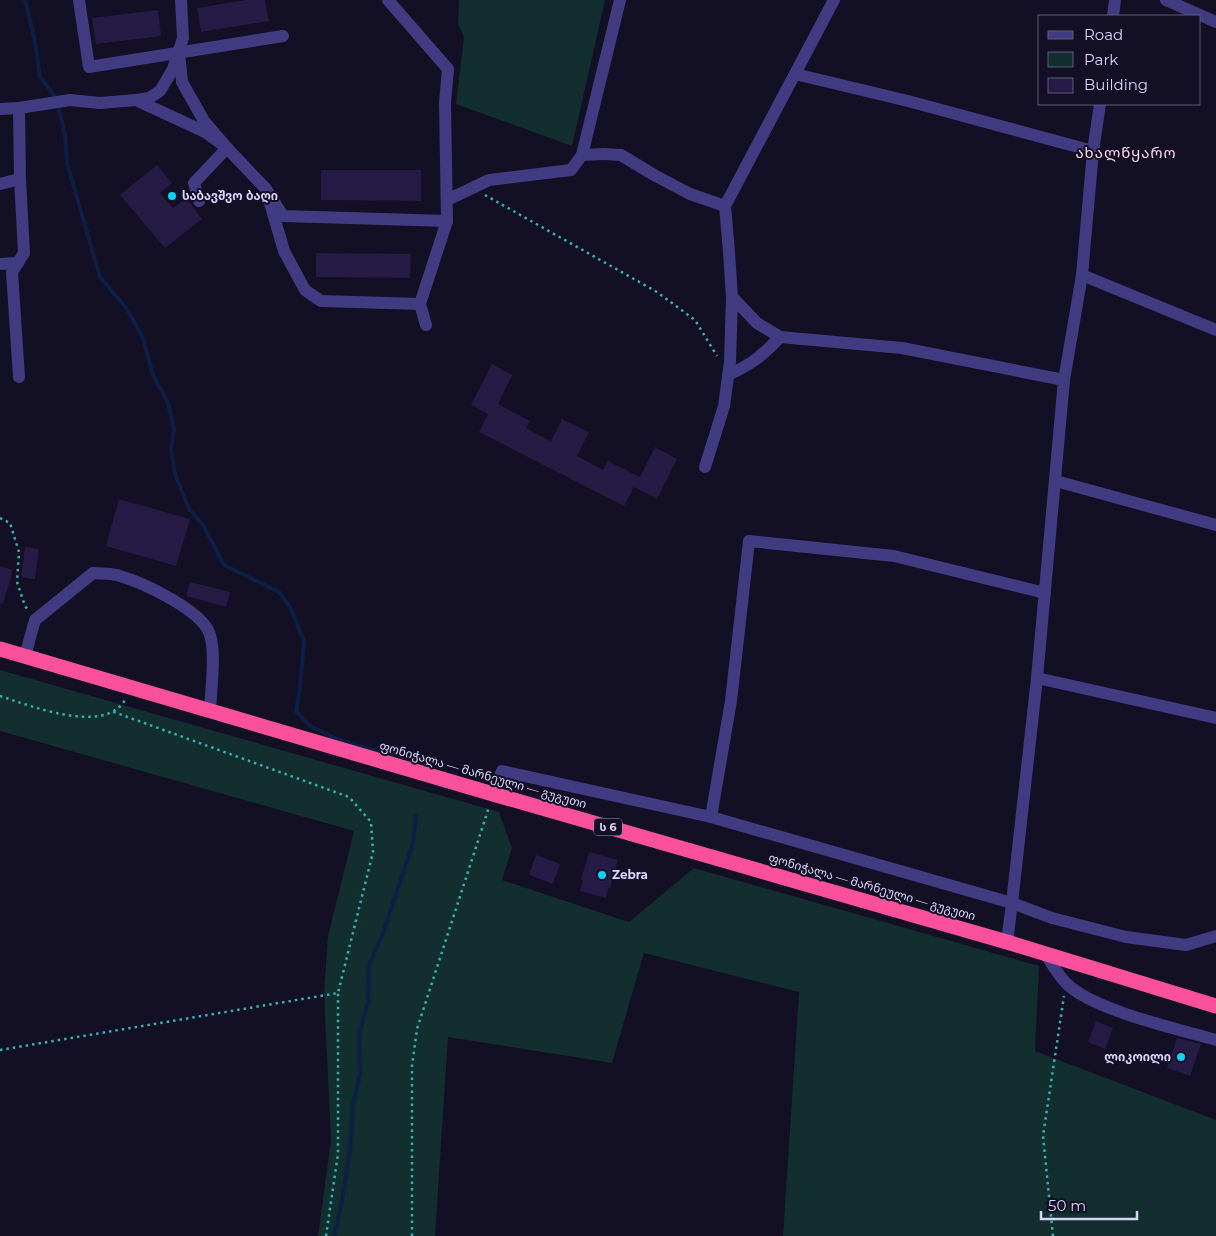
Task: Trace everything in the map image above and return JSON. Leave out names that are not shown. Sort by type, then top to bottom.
[{"type":"highway","name":"ფონიჭალა — მარნეული — გუგუთი","points":[[0,649],[1007,942],[1216,1006]]},
{"type":"street","points":[[79,0],[89,67],[283,36]]},
{"type":"street","points":[[0,109],[66,101],[100,103],[149,98],[160,91],[173,69],[184,38],[181,0]]},
{"type":"street","points":[[388,0],[448,69],[445,103],[447,220],[420,304],[426,325]]},
{"type":"street","points":[[447,200],[489,180],[571,170],[582,155],[620,0]]},
{"type":"street","points":[[705,468],[724,406],[728,375],[732,298],[725,206],[834,0]]},
{"type":"street","points":[[1112,15],[1115,0]]},
{"type":"street","points":[[1166,0],[1200,15]]},
{"type":"street","points":[[1201,15],[1216,22]]},
{"type":"street","points":[[178,53],[182,82],[204,121],[266,190],[283,216],[447,220]]},
{"type":"street","points":[[795,74],[908,101],[1093,151]]},
{"type":"street","points":[[136,100],[205,132],[227,148]]},
{"type":"street","points":[[1007,942],[1037,678],[1064,380],[1082,275],[1093,151],[1100,105]]},
{"type":"street","points":[[18,108],[24,253],[12,272],[19,377]]},
{"type":"street","points":[[199,201],[194,183],[227,148]]},
{"type":"street","points":[[582,155],[622,155],[690,194],[725,206]]},
{"type":"street","points":[[0,184],[20,179]]},
{"type":"street","points":[[266,190],[284,251],[305,290],[321,301],[420,304]]},
{"type":"street","points":[[0,264],[18,263]]},
{"type":"street","points":[[1082,275],[1216,330]]},
{"type":"street","points":[[732,298],[758,323],[780,337],[902,348],[1064,380]]},
{"type":"street","points":[[728,375],[752,364],[780,337]]},
{"type":"street","points":[[1056,481],[1216,525]]},
{"type":"street","points":[[711,817],[731,701],[749,542],[894,556],[1045,593]]},
{"type":"street","points":[[25,656],[36,620],[93,573],[118,575],[149,587],[195,614],[209,630],[213,655],[210,710]]},
{"type":"street","points":[[1037,678],[1216,718]]},
{"type":"street","points":[[493,794],[502,770],[711,817],[1012,904],[1052,918],[1126,937],[1186,945],[1216,936]]},
{"type":"street","points":[[1046,955],[1066,983],[1083,996],[1109,1007],[1216,1040]]},
{"type":"path","points":[[473,188],[657,292],[695,320],[728,375]]},
{"type":"path","points":[[0,518],[10,523],[19,552],[17,582],[25,606],[36,620]]},
{"type":"path","points":[[0,696],[54,714],[97,717],[120,708],[133,688]]},
{"type":"path","points":[[111,711],[349,797],[371,822],[373,852],[338,993],[338,1154],[326,1236]]},
{"type":"path","points":[[412,1236],[412,1066],[417,1029],[493,794]]},
{"type":"path","points":[[1053,1236],[1043,1136],[1066,983]]},
{"type":"path","points":[[0,1050],[338,993]]},
{"type":"green space","points":[[459,0],[605,0],[572,146],[456,104],[464,37],[458,24]]},
{"type":"green space","points":[[0,670],[499,812],[512,848],[502,880],[629,922],[694,868],[1039,966],[1035,1051],[1216,1120],[1216,1236],[783,1236],[799,992],[644,953],[612,1063],[448,1037],[435,1236],[318,1236],[331,1140],[324,993],[328,936],[354,831],[0,731]]},
{"type":"building","points":[[246,0],[265,0],[269,21],[201,32],[197,8]]},
{"type":"building","points":[[158,10],[161,36],[96,44],[92,18]]},
{"type":"building","points":[[157,165],[172,183],[160,193],[173,208],[186,198],[202,219],[165,248],[120,195]]},
{"type":"building","points":[[321,170],[421,170],[421,201],[321,200]]},
{"type":"building","points":[[316,253],[411,254],[410,278],[316,277]]},
{"type":"building","points":[[492,364],[512,375],[498,404],[530,421],[526,428],[551,441],[562,419],[589,432],[577,456],[603,470],[608,461],[640,477],[655,447],[677,459],[657,499],[634,487],[624,506],[479,432],[488,414],[471,405]]},
{"type":"building","points":[[119,499],[190,519],[176,566],[106,546]]},
{"type":"building","points":[[25,547],[39,549],[35,579],[21,577]]},
{"type":"building","points":[[0,566],[13,570],[3,604],[0,603]]},
{"type":"building","points":[[190,582],[230,592],[226,607],[186,596]]},
{"type":"building","points":[[589,852],[618,860],[606,898],[580,891]]},
{"type":"building","points":[[536,855],[560,864],[553,884],[529,875]]},
{"type":"building","points":[[1096,1021],[1113,1028],[1105,1049],[1088,1042]]},
{"type":"building","points":[[1177,1038],[1201,1044],[1190,1076],[1167,1068]]},
{"type":"waterway","points":[[25,0],[35,41],[40,77],[56,98]]},
{"type":"waterway","points":[[58,105],[65,135],[67,163],[100,277],[127,309],[143,338],[153,375],[168,403],[174,429],[171,450],[175,474],[189,509],[203,525],[224,565],[279,592],[291,609],[304,641],[296,711],[310,726],[337,739],[368,749],[414,758]]},
{"type":"waterway","points":[[334,1236],[342,1202],[350,1150],[353,1105],[360,1074],[359,1035],[368,1003],[369,965],[383,933],[413,843],[416,815]]},
{"type":"place","name":"საბავშვო ბაღი","points":[[172,196]]},
{"type":"place","name":"Zebra","points":[[602,875]]},
{"type":"place","name":"ლიკოილი","points":[[1181,1057]]},
{"type":"district","name":"ახალწყარო","points":[[1126,153]]}]
